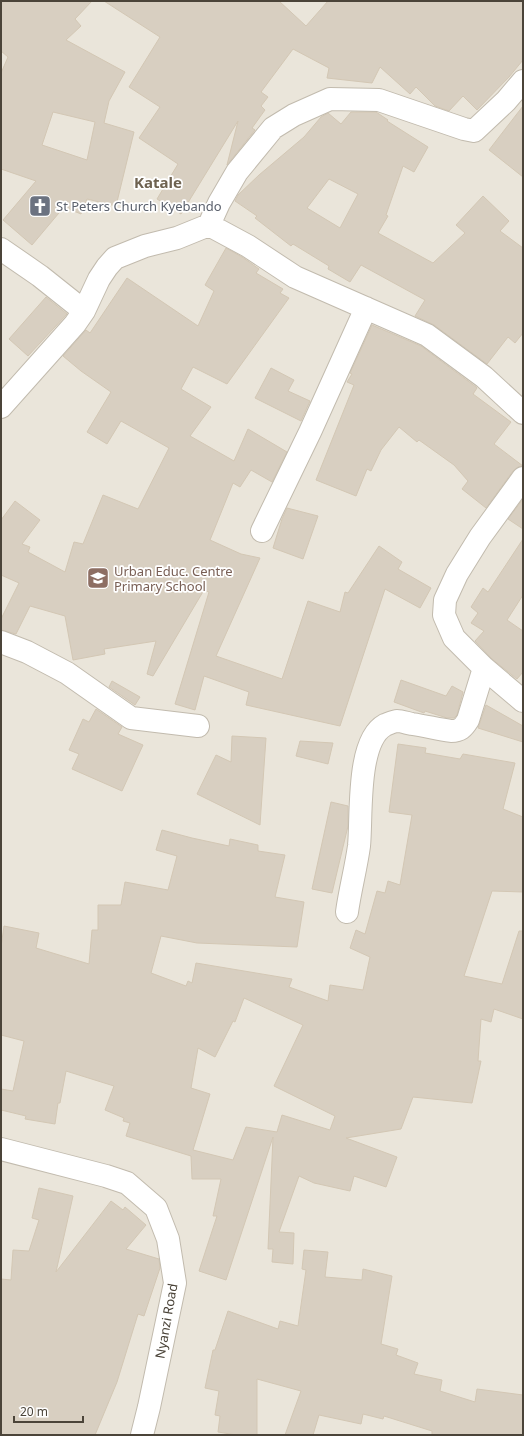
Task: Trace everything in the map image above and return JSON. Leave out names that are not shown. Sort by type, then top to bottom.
[{"type":"street","points":[[1,407],[67,334],[84,311],[99,278],[115,258],[144,246],[177,238],[209,225],[219,203],[237,172],[273,128],[294,114],[330,99],[379,100],[464,129],[474,130],[506,101],[523,81]]},
{"type":"street","points":[[209,225],[248,246],[295,277],[427,336],[484,377],[523,413]]},
{"type":"street","points":[[1,248],[40,276],[84,311]]},
{"type":"street","points":[[262,531],[310,432],[366,308]]},
{"type":"street","points":[[523,478],[480,537],[457,574],[445,600],[444,615],[454,638],[484,668],[523,701]]},
{"type":"street","points":[[1,642],[27,652],[67,673],[131,718],[198,726]]},
{"type":"street","points":[[347,912],[360,839],[362,783],[370,744],[385,725],[396,721],[451,731],[459,731],[468,720],[484,668]]},
{"type":"street","name":"Nyanzi Road","points":[[1,1149],[106,1176],[127,1183],[156,1208],[168,1239],[175,1283],[142,1435]]},
{"type":"shaded area","points":[[1,1],[523,1],[523,1435],[1,1435]]},
{"type":"building","points":[[1,1],[92,1],[75,19],[81,26],[66,40],[125,72],[109,101],[104,123],[134,132],[116,206],[87,199],[81,214],[64,207],[32,245],[3,220],[36,181],[1,169],[1,73],[8,57],[1,51]],"holes":[[[53,112],[95,122],[87,160],[42,145]]]},
{"type":"building","points":[[104,1],[279,1],[306,26],[328,1],[523,1],[523,60],[509,77],[477,110],[463,96],[449,111],[435,106],[416,87],[410,94],[380,67],[372,83],[327,78],[329,68],[293,49],[261,92],[268,97],[261,106],[265,110],[252,128],[255,130],[227,165],[238,121],[181,214],[157,199],[178,164],[139,138],[160,107],[129,87],[160,37]]},
{"type":"building","points":[[523,106],[523,177],[489,150]]},
{"type":"building","points":[[351,112],[376,112],[388,120],[387,121],[428,147],[414,172],[403,166],[386,215],[388,216],[378,233],[433,263],[465,233],[456,225],[483,196],[509,221],[500,231],[523,248],[523,333],[515,343],[508,337],[487,364],[434,325],[415,316],[425,300],[361,265],[350,282],[328,269],[329,266],[293,244],[291,246],[255,218],[257,216],[235,201],[238,195],[259,175],[304,137],[321,117],[328,113],[341,124]],"holes":[[[329,179],[358,194],[340,228],[307,208]]]},
{"type":"building","points":[[226,248],[259,269],[256,273],[283,289],[280,293],[289,298],[227,384],[193,367],[181,389],[211,407],[190,436],[234,461],[248,429],[287,452],[272,482],[251,470],[240,487],[233,483],[210,540],[241,554],[260,558],[216,656],[282,679],[308,601],[340,612],[345,592],[348,593],[379,546],[402,562],[398,569],[431,588],[420,608],[385,589],[340,726],[246,705],[249,692],[204,676],[195,710],[175,704],[209,592],[204,590],[153,676],[147,674],[156,641],[104,649],[105,654],[73,660],[65,616],[30,606],[16,634],[1,630],[1,619],[19,583],[1,575],[1,520],[15,501],[40,520],[22,544],[30,547],[28,552],[65,572],[74,542],[83,544],[103,495],[138,509],[169,448],[121,421],[107,444],[87,432],[111,392],[63,356],[86,330],[90,333],[127,278],[198,326],[214,291],[205,285]]},
{"type":"building","points":[[46,297],[67,314],[28,356],[9,339]]},
{"type":"building","points":[[372,325],[421,346],[476,387],[477,388],[473,394],[511,422],[494,444],[523,466],[518,467],[513,471],[486,508],[462,489],[468,481],[454,465],[419,440],[417,442],[399,427],[381,450],[371,471],[367,469],[356,496],[316,480],[354,385],[347,382],[352,374],[350,373]]},
{"type":"building","points":[[271,368],[294,380],[288,391],[310,401],[301,421],[255,398]]},
{"type":"building","points":[[523,499],[523,529],[508,519]]},
{"type":"building","points":[[287,508],[318,516],[303,559],[273,548]]},
{"type":"building","points":[[523,539],[523,595],[507,620],[523,631],[523,672],[517,679],[492,659],[475,641],[484,631],[471,623],[478,613],[471,607],[483,588],[488,592]]},
{"type":"building","points":[[401,680],[446,696],[452,686],[463,692],[457,715],[454,718],[447,718],[425,711],[424,713],[394,702]]},
{"type":"building","points":[[112,681],[140,697],[135,705],[109,687]]},
{"type":"building","points":[[486,705],[523,726],[523,742],[478,728]]},
{"type":"building","points":[[96,709],[122,727],[118,734],[143,745],[122,791],[72,769],[79,754],[69,750],[83,719],[89,722]]},
{"type":"building","points":[[232,736],[266,738],[260,825],[197,794],[216,755],[231,762]]},
{"type":"building","points":[[300,741],[333,743],[328,764],[296,756]]},
{"type":"building","points":[[398,744],[426,748],[425,753],[460,759],[463,754],[515,763],[503,809],[523,817],[523,892],[492,891],[464,976],[502,984],[519,931],[523,931],[523,1019],[494,1009],[491,1022],[481,1019],[478,1061],[481,1061],[472,1103],[413,1097],[401,1129],[346,1138],[397,1157],[386,1187],[354,1176],[350,1191],[314,1183],[299,1176],[279,1232],[294,1233],[293,1264],[272,1262],[273,1249],[268,1249],[273,1137],[226,1280],[199,1271],[217,1216],[213,1216],[221,1179],[192,1179],[191,1156],[126,1136],[130,1123],[123,1121],[124,1118],[105,1110],[114,1086],[66,1071],[60,1103],[58,1103],[55,1124],[25,1119],[26,1116],[1,1110],[1,1089],[13,1091],[24,1041],[1,1035],[1,947],[4,926],[39,933],[36,948],[89,964],[92,930],[98,930],[98,905],[121,905],[125,882],[168,890],[177,856],[156,850],[162,830],[229,846],[230,839],[258,845],[258,851],[285,855],[275,897],[304,902],[297,947],[197,943],[161,936],[151,973],[186,986],[188,981],[192,983],[196,963],[292,979],[289,987],[328,1001],[330,985],[363,990],[370,957],[350,948],[356,930],[365,934],[377,891],[385,893],[388,881],[400,885],[412,815],[389,812]],"holes":[[[244,998],[303,1025],[274,1086],[335,1116],[330,1130],[282,1115],[277,1132],[246,1127],[233,1160],[193,1150],[210,1094],[191,1088],[198,1048],[215,1057],[233,1021],[235,1022]]]},
{"type":"building","points":[[331,802],[348,806],[348,826],[332,893],[312,889]]},
{"type":"building","points":[[39,1188],[73,1196],[56,1272],[111,1201],[123,1210],[125,1207],[146,1225],[126,1249],[159,1259],[160,1268],[144,1316],[138,1314],[117,1382],[95,1435],[1,1435],[1,1279],[11,1280],[13,1250],[29,1251],[39,1220],[32,1218]]},
{"type":"building","points":[[304,1250],[328,1252],[325,1277],[362,1280],[363,1269],[392,1276],[381,1344],[398,1349],[396,1355],[418,1363],[414,1374],[442,1380],[440,1391],[475,1402],[477,1389],[523,1395],[523,1435],[432,1435],[432,1431],[384,1416],[383,1419],[363,1414],[361,1424],[319,1415],[313,1435],[285,1435],[301,1391],[257,1379],[257,1435],[236,1435],[218,1432],[220,1416],[215,1415],[219,1391],[205,1388],[213,1350],[215,1350],[228,1311],[278,1329],[280,1321],[298,1326],[306,1270],[302,1269]]},
{"type":"place","name":"St Peters Church Kyebando","points":[[40,206]]},
{"type":"place","name":"Urban Educ. Centre Primary School","points":[[98,578]]},
{"type":"district","name":"Katale","points":[[158,182]]}]
